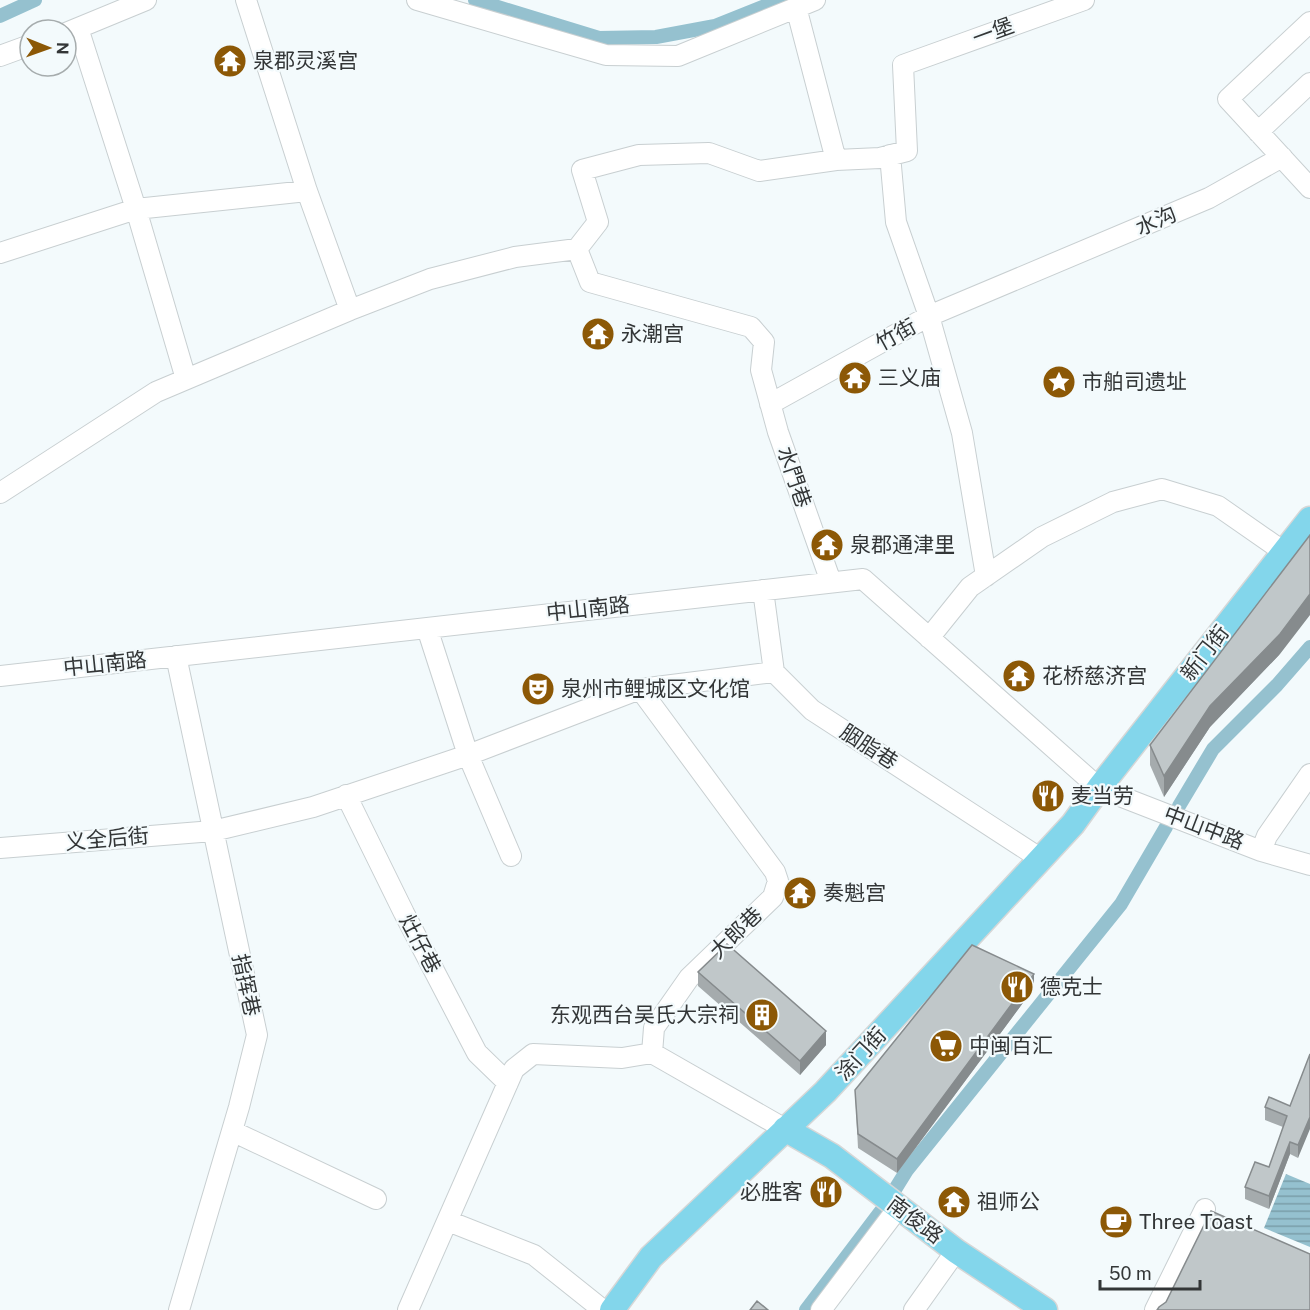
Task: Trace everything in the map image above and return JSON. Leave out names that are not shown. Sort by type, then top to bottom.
[{"type":"main road","name":"新门街","points":[[1099,788],[1310,519]]},
{"type":"main road","name":"涂门街","points":[[612,1310],[651,1257],[825,1092],[1073,824],[1099,788]]},
{"type":"main road","name":"南俊路","points":[[785,1129],[832,1156],[956,1251],[1045,1310]]},
{"type":"street","points":[[78,28],[146,0]]},
{"type":"street","points":[[246,0],[350,310]]},
{"type":"street","points":[[417,0],[606,55],[678,56],[805,4],[836,160]]},
{"type":"street","name":"一堡","points":[[890,155],[907,152],[903,65],[1084,0]]},
{"type":"street","points":[[1310,22],[1228,99],[1310,188]]},
{"type":"street","points":[[78,47],[136,208],[186,379]]},
{"type":"street","points":[[0,56],[18,49]]},
{"type":"street","points":[[1258,132],[1310,83]]},
{"type":"street","points":[[0,494],[156,392],[186,379],[430,279],[515,257],[577,249],[598,222],[582,170],[639,155],[709,153],[759,171],[890,155],[896,222],[929,316],[962,433],[986,576]]},
{"type":"street","name":"水沟","points":[[1026,275],[1209,198],[1282,158]]},
{"type":"street","points":[[0,253],[136,208],[308,190]]},
{"type":"street","name":"水門巷","points":[[577,249],[590,282],[752,327],[764,342],[761,370],[770,404],[831,582]]},
{"type":"street","name":"竹街","points":[[770,404],[929,316],[1026,275]]},
{"type":"street","points":[[929,638],[970,587],[1042,537],[1113,502],[1162,489],[1218,506],[1284,552]]},
{"type":"street","name":"中山南路","points":[[0,676],[863,579],[1099,788]]},
{"type":"street","points":[[763,590],[774,672]]},
{"type":"street","points":[[427,628],[468,755],[512,856]]},
{"type":"street","name":"指挥巷","points":[[176,656],[257,1035],[232,1131],[179,1310]]},
{"type":"street","name":"义全后街","points":[[0,848],[213,831],[313,807],[468,755],[640,689],[774,672]]},
{"type":"street","name":"胭脂巷","points":[[774,672],[812,710],[1041,859]]},
{"type":"street","name":"大郎巷","points":[[640,689],[775,872],[778,881],[773,897],[689,978],[654,1028],[651,1053]]},
{"type":"street","points":[[1261,850],[1267,836],[1310,774]]},
{"type":"street","name":"中山中路","points":[[1099,788],[1261,850],[1310,865]]},
{"type":"street","name":"灶仔巷","points":[[346,795],[477,1053],[508,1083]]},
{"type":"street","points":[[408,1310],[514,1068],[533,1054],[622,1059],[651,1053],[785,1129]]},
{"type":"street","points":[[232,1131],[376,1199]]},
{"type":"street","points":[[821,1310],[898,1208]]},
{"type":"street","points":[[1155,1310],[1204,1209]]},
{"type":"street","points":[[448,1221],[534,1256],[603,1310]]},
{"type":"street","points":[[914,1310],[956,1251]]},
{"type":"water","points":[[1286,1174],[1310,1184],[1310,1247],[1264,1228]]},
{"type":"building","points":[[1310,535],[1310,594],[1280,634],[1210,706],[1164,776],[1150,745]]},
{"type":"building","name":"东观西台吴氏大宗祠","points":[[727,944],[826,1031],[800,1061],[698,972]]},
{"type":"building","name":"中闽百汇","points":[[972,945],[1034,974],[897,1159],[858,1134],[855,1090]]},
{"type":"building","points":[[1310,1054],[1310,1117],[1298,1145],[1290,1142],[1269,1196],[1245,1187],[1255,1162],[1269,1167],[1287,1116],[1265,1107],[1269,1097],[1290,1106]]},
{"type":"building","points":[[1211,1211],[1310,1254],[1310,1310],[1157,1310],[1166,1302]]},
{"type":"building","points":[[757,1301],[768,1310],[750,1310]]},
{"type":"waterway","points":[[0,16],[35,0]]},
{"type":"waterway","points":[[475,0],[599,38],[656,37],[715,26],[780,0]]},
{"type":"waterway","points":[[1179,806],[1213,749],[1277,685],[1310,647]]},
{"type":"waterway","points":[[894,1191],[907,1170],[1121,904],[1166,827]]},
{"type":"waterway","points":[[806,1310],[881,1211]]},
{"type":"place","name":"泉郡灵溪宫","points":[[230,61]]},
{"type":"place","name":"永潮宫","points":[[598,334]]},
{"type":"place","name":"三义庙","points":[[855,378]]},
{"type":"place","name":"市舶司遗址","points":[[1059,382]]},
{"type":"place","name":"泉郡通津里","points":[[827,545]]},
{"type":"place","name":"花桥慈济宫","points":[[1019,676]]},
{"type":"place","name":"泉州市鲤城区文化馆","points":[[538,689]]},
{"type":"place","name":"麦当劳","points":[[1048,796]]},
{"type":"place","name":"奏魁宫","points":[[800,893]]},
{"type":"place","name":"德克士","points":[[1017,987]]},
{"type":"place","name":"东观西台吴氏大宗祠","points":[[762,1015]]},
{"type":"place","name":"中闽百汇","points":[[946,1046]]},
{"type":"place","name":"必胜客","points":[[826,1192]]},
{"type":"place","name":"祖师公","points":[[954,1202]]},
{"type":"place","name":"Three Toast","points":[[1116,1222]]}]
